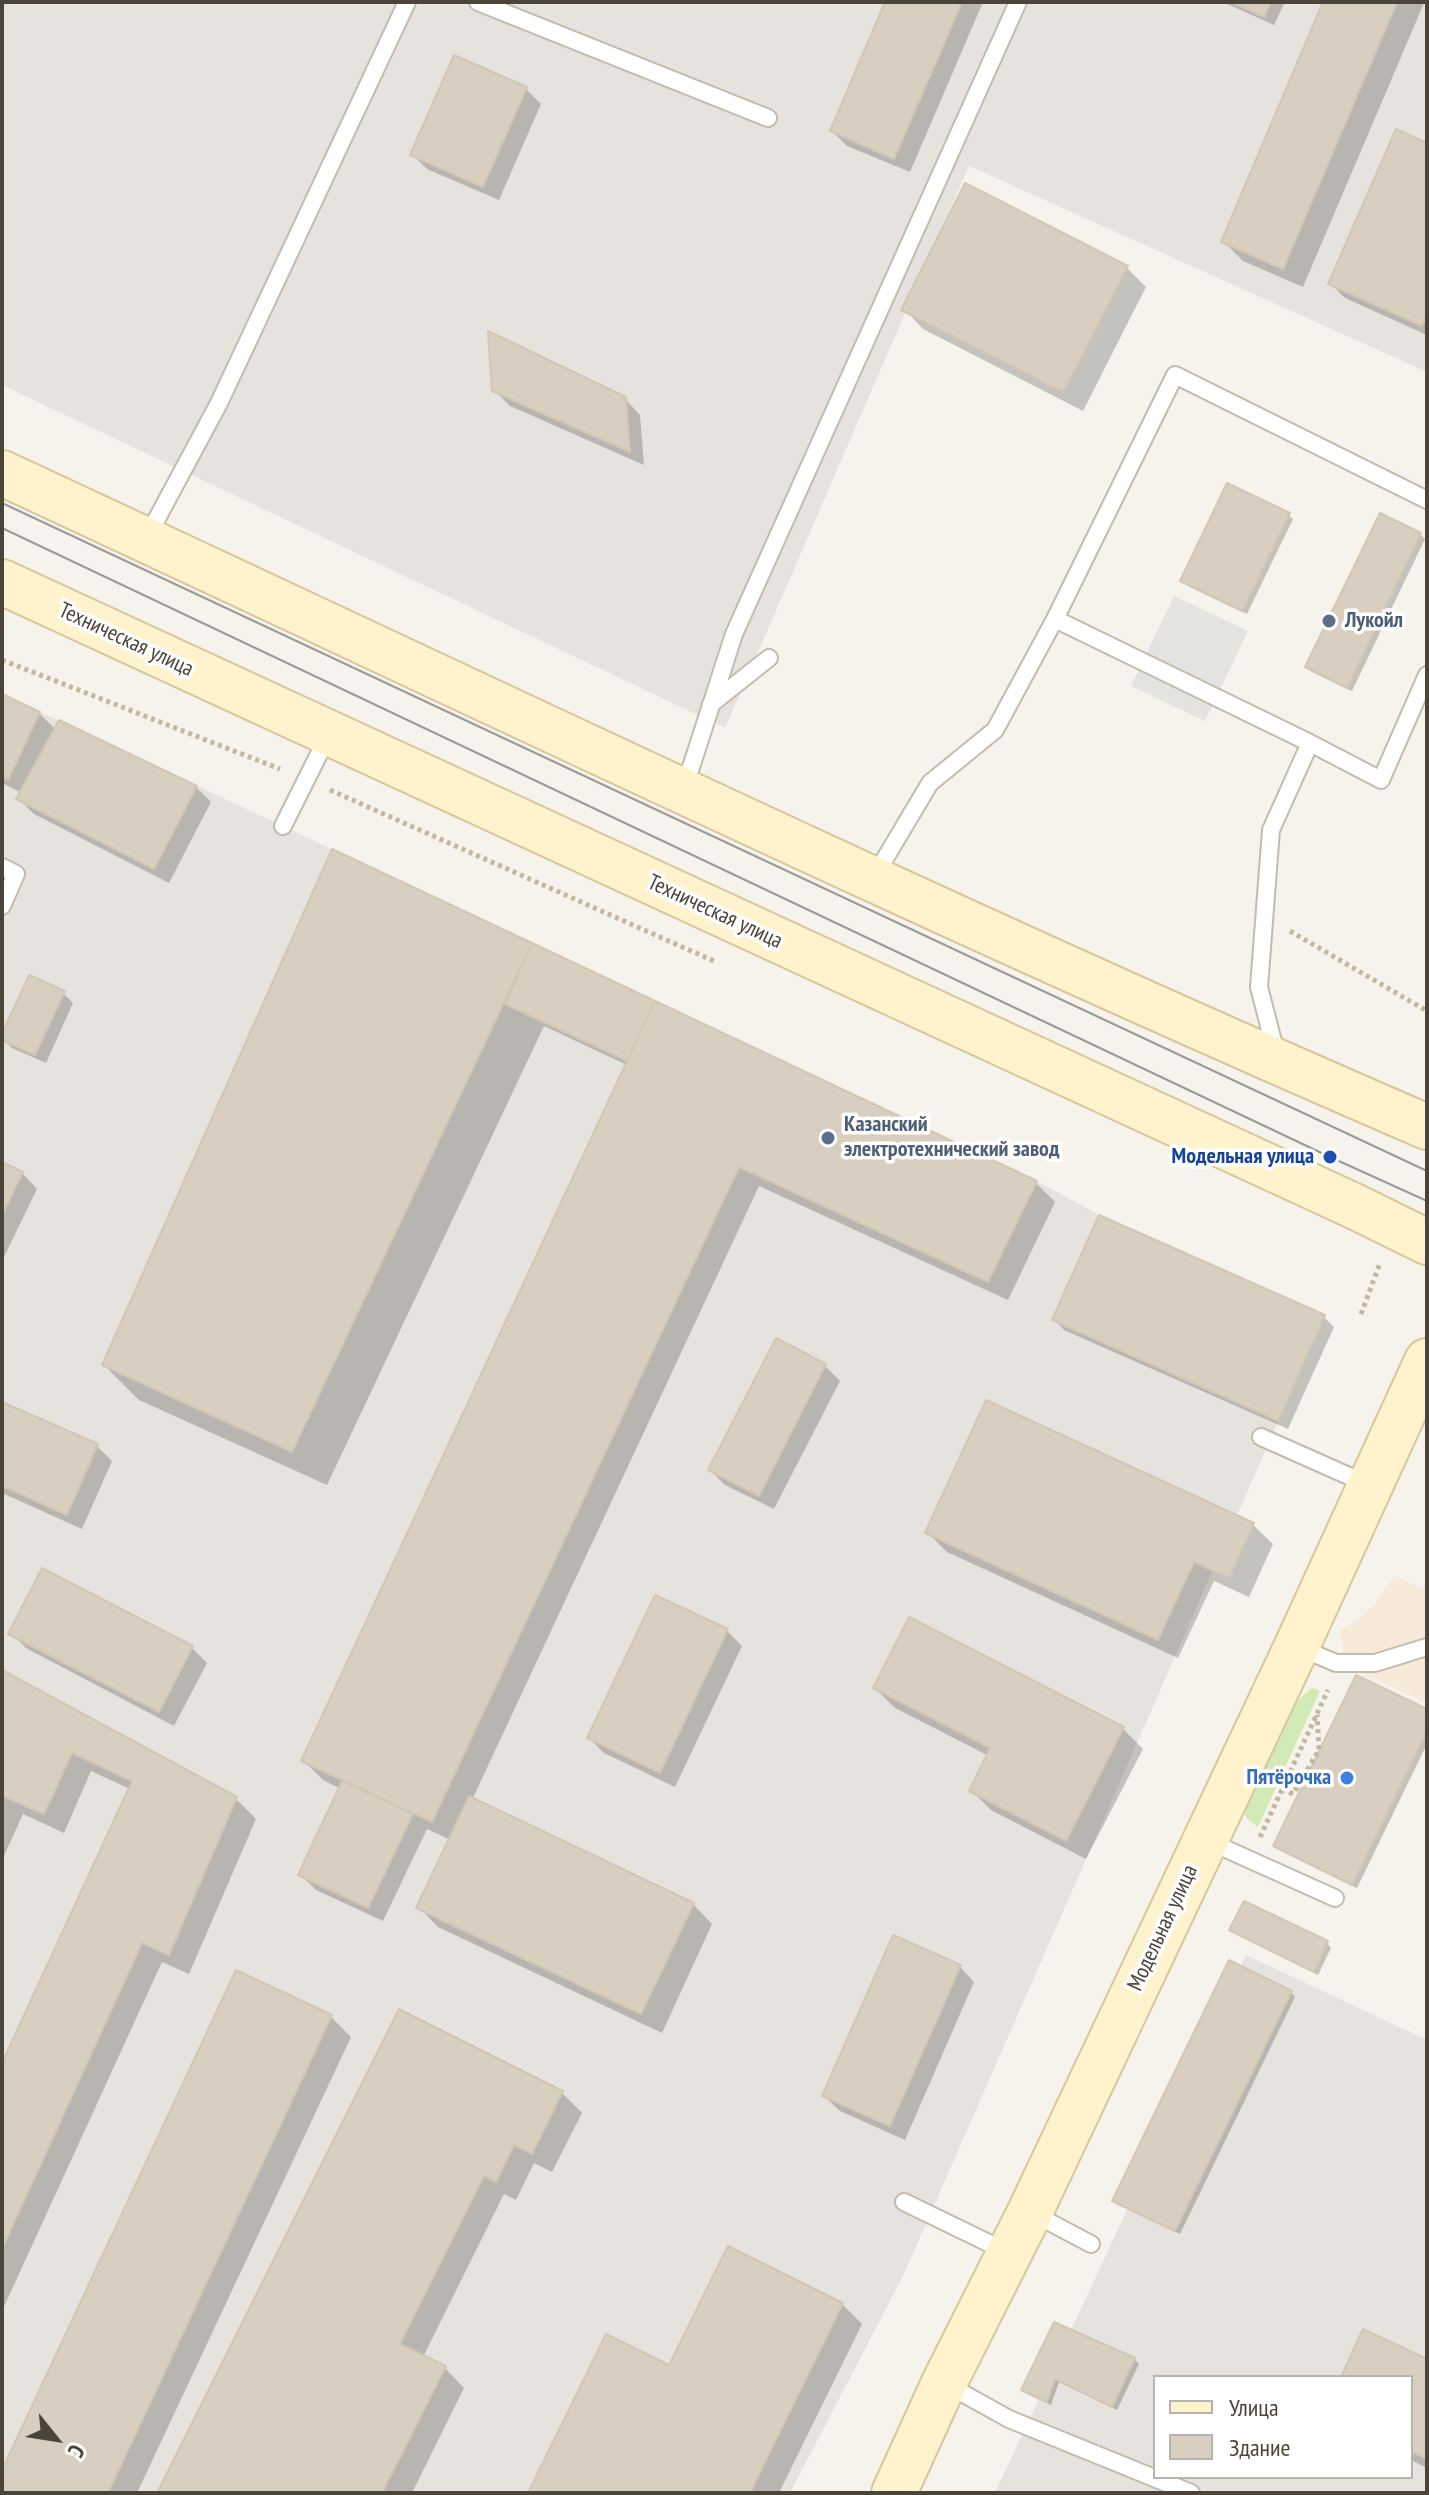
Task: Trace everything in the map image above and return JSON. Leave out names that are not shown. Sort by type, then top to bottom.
[{"type":"main road","points":[[2,473],[873,879],[1278,1063],[1427,1127]]},
{"type":"main road","name":"Техническая улица","points":[[2,582],[1427,1242]]},
{"type":"main road","name":"Модельная улица","points":[[894,2493],[1297,1646],[1427,1361]]},
{"type":"lane","points":[[146,540],[219,403],[407,2]]},
{"type":"lane","points":[[478,2],[768,118]]},
{"type":"lane","points":[[683,791],[734,634],[1018,2]]},
{"type":"lane","points":[[873,879],[930,783],[995,730],[1055,619],[1175,375],[1427,500]]},
{"type":"lane","points":[[1055,619],[1381,780],[1427,675]]},
{"type":"lane","points":[[711,704],[769,658]]},
{"type":"lane","points":[[283,826],[329,734]]},
{"type":"lane","points":[[1278,1063],[1259,987],[1271,830],[1310,743]]},
{"type":"lane","points":[[2,867],[16,874],[2,906]]},
{"type":"lane","points":[[1261,1437],[1370,1485]]},
{"type":"lane","points":[[1297,1646],[1336,1663],[1375,1663],[1427,1647]]},
{"type":"lane","points":[[1204,1839],[1335,1898]]},
{"type":"lane","points":[[904,2202],[1010,2253]]},
{"type":"lane","points":[[1030,2212],[1091,2244]]},
{"type":"lane","points":[[944,2383],[1009,2419],[1153,2478]]},
{"type":"lane","points":[[1157,2479],[1191,2493]]},
{"type":"path","points":[[2,660],[308,779],[729,967]]},
{"type":"path","points":[[1264,916],[1427,1011]]},
{"type":"path","points":[[1361,1314],[1382,1259]]},
{"type":"path","points":[[1282,1789],[1293,1794],[1319,1750],[1317,1714]]},
{"type":"shaded area","points":[[2,2],[1427,2],[1427,372],[969,166],[725,728],[2,385]]},
{"type":"shaded area","points":[[1174,596],[1248,631],[1205,721],[1131,686]]},
{"type":"shaded area","points":[[2,694],[1037,1181],[1099,1215],[1325,1315],[903,2276],[790,2493],[2,2493]]},
{"type":"shaded area","points":[[1394,1576],[1422,1588],[1427,1579],[1427,1703],[1346,1666],[1340,1629],[1355,1622],[1376,1604]]},
{"type":"shaded area","points":[[1246,1955],[1427,2040],[1427,2493],[995,2493]]},
{"type":"green space","points":[[1312,1688],[1320,1691],[1258,1827],[1247,1819],[1242,1806],[1283,1713]]},
{"type":"building","points":[[885,2],[962,2],[894,159],[830,131]]},
{"type":"building","points":[[1231,2],[1271,2],[1264,17]]},
{"type":"building","points":[[1323,2],[1397,2],[1283,269],[1221,242]]},
{"type":"building","points":[[454,55],[527,87],[483,187],[410,155]]},
{"type":"building","points":[[1396,129],[1427,143],[1427,315],[1422,326],[1328,284]]},
{"type":"building","points":[[965,183],[1128,266],[1063,392],[901,310]]},
{"type":"building","points":[[488,331],[626,397],[630,452],[492,391]]},
{"type":"building","points":[[1227,483],[1290,513],[1242,611],[1180,581]]},
{"type":"building","points":[[1380,513],[1421,533],[1347,688],[1305,667]]},
{"type":"building","points":[[2,694],[40,712],[8,780],[2,777]]},
{"type":"building","points":[[59,720],[197,786],[154,869],[16,799]]},
{"type":"building","points":[[332,849],[532,943],[292,1452],[102,1365]]},
{"type":"building","points":[[532,943],[655,1001],[627,1061],[505,1004]]},
{"type":"building","points":[[29,975],[65,991],[35,1055],[2,1040]]},
{"type":"building","points":[[655,1001],[1037,1181],[988,1282],[739,1167],[432,1822],[301,1761]]},
{"type":"building","points":[[2,1162],[23,1172],[2,1215]]},
{"type":"building","points":[[1099,1215],[1325,1315],[1278,1421],[1052,1320]]},
{"type":"building","points":[[776,1338],[826,1364],[759,1496],[708,1470]]},
{"type":"building","points":[[986,1400],[1254,1523],[1229,1578],[1194,1562],[1158,1640],[925,1533]]},
{"type":"building","points":[[2,1402],[98,1444],[67,1515],[2,1486]]},
{"type":"building","points":[[42,1568],[193,1646],[159,1712],[8,1634]]},
{"type":"building","points":[[655,1595],[728,1629],[660,1773],[587,1738]]},
{"type":"building","points":[[909,1617],[1124,1727],[1066,1841],[969,1791],[990,1748],[873,1688]]},
{"type":"building","points":[[2,1670],[237,1797],[169,1955],[142,1943],[2,2249],[2,2063],[132,1781],[72,1753],[44,1814],[2,1798]]},
{"type":"building","points":[[1356,1675],[1427,1709],[1427,1731],[1352,1885],[1273,1846]]},
{"type":"building","points":[[342,1781],[413,1814],[368,1908],[298,1875]]},
{"type":"building","points":[[469,1796],[694,1903],[641,2014],[416,1908]]},
{"type":"building","points":[[1244,1901],[1328,1941],[1314,1972],[1229,1930]]},
{"type":"building","points":[[893,1935],[961,1965],[890,2126],[822,2096]]},
{"type":"building","points":[[1229,1960],[1292,1991],[1175,2231],[1112,2201]]},
{"type":"building","points":[[236,1970],[332,2015],[108,2493],[2,2493],[2,2470]]},
{"type":"building","points":[[399,2009],[563,2091],[532,2154],[514,2145],[496,2182],[484,2176],[400,2344],[446,2366],[382,2493],[157,2493]]},
{"type":"building","points":[[728,2246],[843,2303],[750,2493],[528,2493],[606,2334],[669,2365]]},
{"type":"building","points":[[1054,2322],[1135,2358],[1112,2407],[1055,2379],[1047,2402],[1021,2390]]},
{"type":"building","points":[[1363,2329],[1427,2359],[1427,2459],[1413,2452],[1413,2375],[1342,2375]]},
{"type":"tram line","points":[[2,503],[1427,1171]]},
{"type":"tram line","points":[[2,528],[1427,1201]]},
{"type":"place","name":"Лукойл","points":[[1329,621]]},
{"type":"place","name":"Казанский электротехнический завод","points":[[828,1138]]},
{"type":"place","name":"Модельная улица","points":[[1330,1157]]},
{"type":"place","name":"Пятёрочка","points":[[1347,1778]]}]
